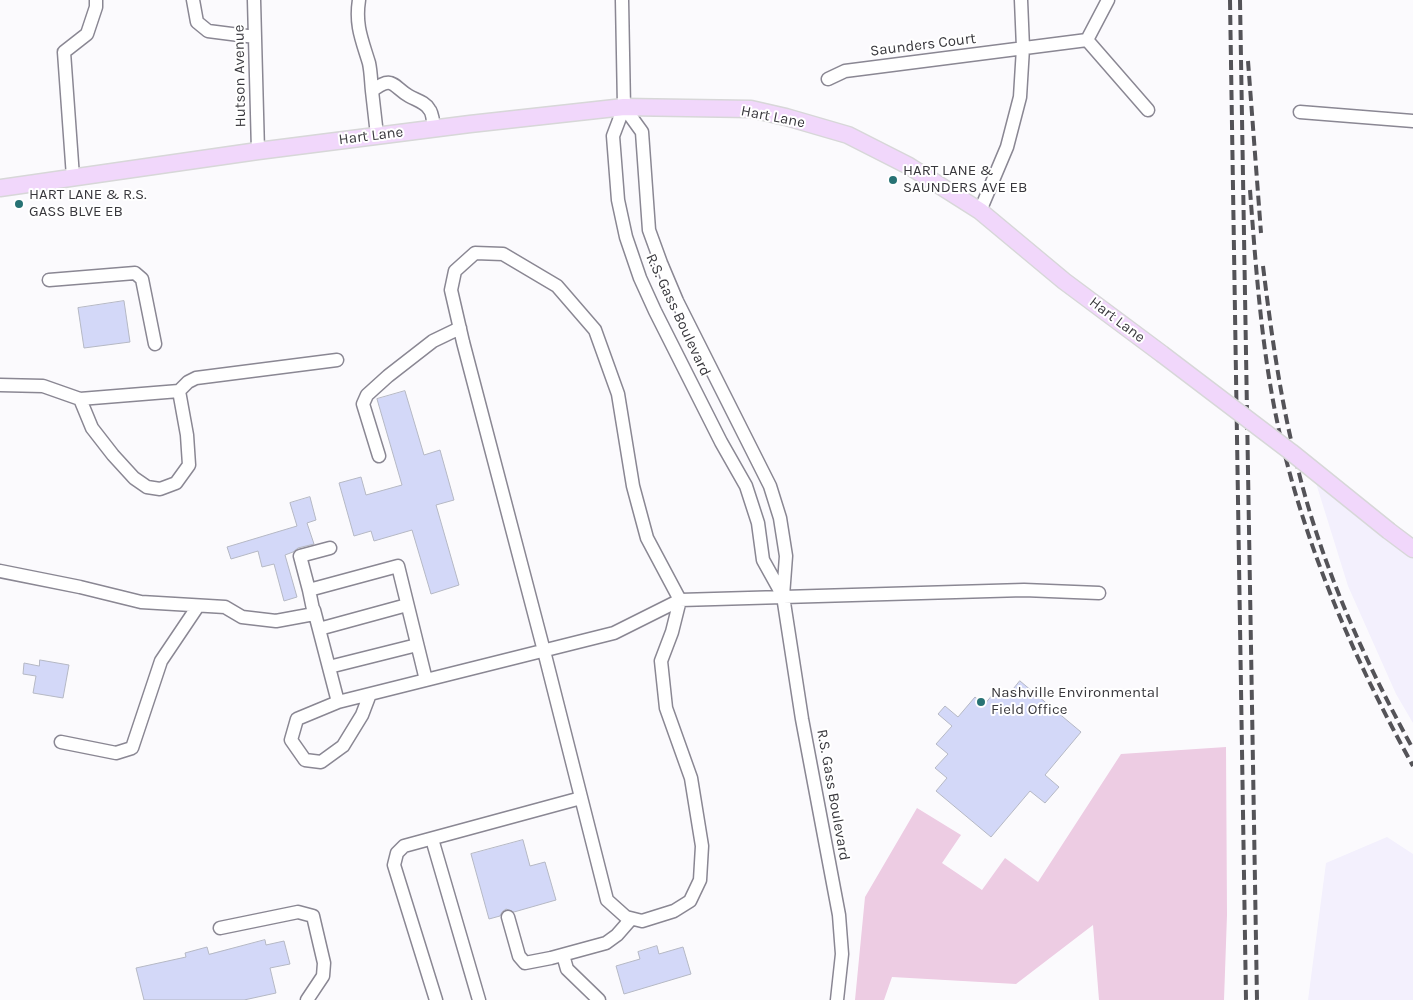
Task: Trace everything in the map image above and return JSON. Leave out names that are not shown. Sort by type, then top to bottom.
[{"type":"main road","name":"Hart Lane","points":[[0,188],[377,135],[624,107],[751,109],[786,117],[848,135],[908,166],[980,211],[1064,281],[1291,452],[1413,549]]},
{"type":"street","points":[[73,177],[64,52],[87,34],[96,7],[96,0]]},
{"type":"street","points":[[193,0],[197,22],[208,31],[255,37]]},
{"type":"street","name":"Hutson Avenue","points":[[254,0],[258,151]]},
{"type":"street","points":[[359,0],[359,34],[369,65],[377,135]]},
{"type":"street","points":[[622,0],[624,107]]},
{"type":"street","points":[[980,211],[1007,147],[1020,97],[1023,48],[1021,0]]},
{"type":"street","points":[[1108,0],[1087,40],[1148,110]]},
{"type":"street","name":"Saunders Court","points":[[828,79],[845,71],[1087,40]]},
{"type":"street","points":[[372,91],[381,84],[390,83],[399,87],[408,96],[419,100],[430,110],[434,128]]},
{"type":"street","name":"R.S. Gass Boulevard","points":[[624,107],[613,136],[618,200],[626,237],[640,278],[655,312],[721,442],[746,486],[758,523],[763,560],[783,596]]},
{"type":"street","name":"R.S. Gass Boulevard","points":[[624,107],[642,132],[649,230],[661,263],[677,301],[770,486],[780,518],[786,556],[783,596],[802,719],[839,915],[842,954],[837,1000]]},
{"type":"street","points":[[1300,112],[1413,121]]},
{"type":"street","points":[[475,253],[503,254],[557,286],[595,330],[618,394],[633,486],[647,538],[680,600],[672,632],[661,661],[666,708],[691,778],[702,846],[700,880],[690,901],[674,912],[642,921],[626,917],[607,900],[460,328],[451,290],[455,271],[475,253]]},
{"type":"street","points":[[49,280],[136,273],[142,279],[155,344]]},
{"type":"street","points":[[379,456],[364,404],[367,395],[433,341],[460,328]]},
{"type":"street","points":[[0,385],[43,386],[80,399],[179,392],[188,382],[196,378],[337,360]]},
{"type":"street","points":[[80,399],[92,428],[113,455],[134,478],[148,487],[160,489],[176,482],[190,465],[179,392]]},
{"type":"street","points":[[330,548],[300,556],[338,702]]},
{"type":"street","points":[[309,590],[398,566],[426,680]]},
{"type":"street","points":[[0,571],[80,587],[141,602],[225,607],[242,617],[276,620],[314,614],[314,610]]},
{"type":"street","points":[[370,694],[362,715],[342,746],[321,762],[305,760],[291,740],[297,719],[338,702],[370,694],[426,680],[544,651],[614,633],[680,600],[1024,590],[1099,593]]},
{"type":"street","points":[[319,629],[407,605]]},
{"type":"street","points":[[61,742],[116,753],[132,748],[161,661],[198,606]]},
{"type":"street","points":[[329,667],[417,646]]},
{"type":"street","points":[[436,1000],[394,865],[397,853],[404,846],[582,798]]},
{"type":"street","points":[[432,839],[478,1000]]},
{"type":"street","points":[[220,928],[298,912],[314,916],[324,963],[323,976],[307,1000]]},
{"type":"street","points":[[508,917],[519,956],[525,963],[606,943],[617,936],[631,919]]},
{"type":"street","points":[[562,955],[567,969],[600,1000]]},
{"type":"shaded area","points":[[1311,467],[1413,549],[1413,723],[1396,694],[1348,586]]},
{"type":"shaded area","points":[[1226,747],[1227,915],[1224,1000],[1099,1000],[1093,925],[1016,984],[892,977],[884,1000],[855,1000],[865,897],[917,808],[961,835],[942,863],[982,890],[1005,858],[1038,882],[1121,754]]},
{"type":"shaded area","points":[[1387,837],[1413,854],[1413,1000],[1308,1000],[1326,863]]},
{"type":"building","points":[[124,301],[130,342],[84,348],[78,308]]},
{"type":"building","points":[[405,391],[424,455],[440,450],[454,500],[436,505],[459,585],[431,594],[412,530],[374,541],[371,531],[354,536],[339,483],[361,477],[366,495],[402,485],[377,399]]},
{"type":"building","points":[[310,497],[316,520],[307,523],[314,544],[298,548],[285,555],[297,597],[284,601],[274,564],[262,567],[258,551],[231,559],[227,547],[297,526],[290,503]]},
{"type":"building","points":[[40,660],[69,665],[63,698],[33,693],[36,676],[23,674],[24,663],[39,666]]},
{"type":"building","points":[[1020,681],[1081,732],[1045,775],[1059,787],[1045,803],[1030,791],[991,837],[936,791],[947,778],[935,768],[948,754],[936,744],[952,726],[938,714],[945,706],[958,717],[975,697],[984,705],[998,688],[1007,696]]},
{"type":"building","points":[[523,840],[530,866],[545,862],[556,900],[514,912],[506,909],[500,916],[489,919],[471,854]]},
{"type":"building","points":[[265,940],[266,945],[284,941],[290,964],[270,968],[276,993],[244,1000],[144,1000],[136,968],[186,957],[185,953],[207,947],[209,954]]},
{"type":"building","points":[[657,946],[659,954],[683,947],[691,974],[624,994],[616,966],[640,959],[638,952]]},
{"type":"railway","points":[[1230,0],[1246,1000]]},
{"type":"railway","points":[[1240,0],[1257,1000]]},
{"type":"railway","points":[[1248,61],[1261,233]]},
{"type":"railway","points":[[1250,190],[1258,293],[1272,396],[1298,503],[1325,581],[1357,656],[1413,766]]},
{"type":"railway","points":[[1263,266],[1285,413],[1317,536],[1360,645],[1413,749]]},
{"type":"place","name":"HART LANE & SAUNDERS AVE EB","points":[[893,180]]},
{"type":"place","name":"HART LANE & R.S. GASS BLVE EB","points":[[19,204]]},
{"type":"place","name":"Nashville Environmental Field Office","points":[[981,702]]}]
